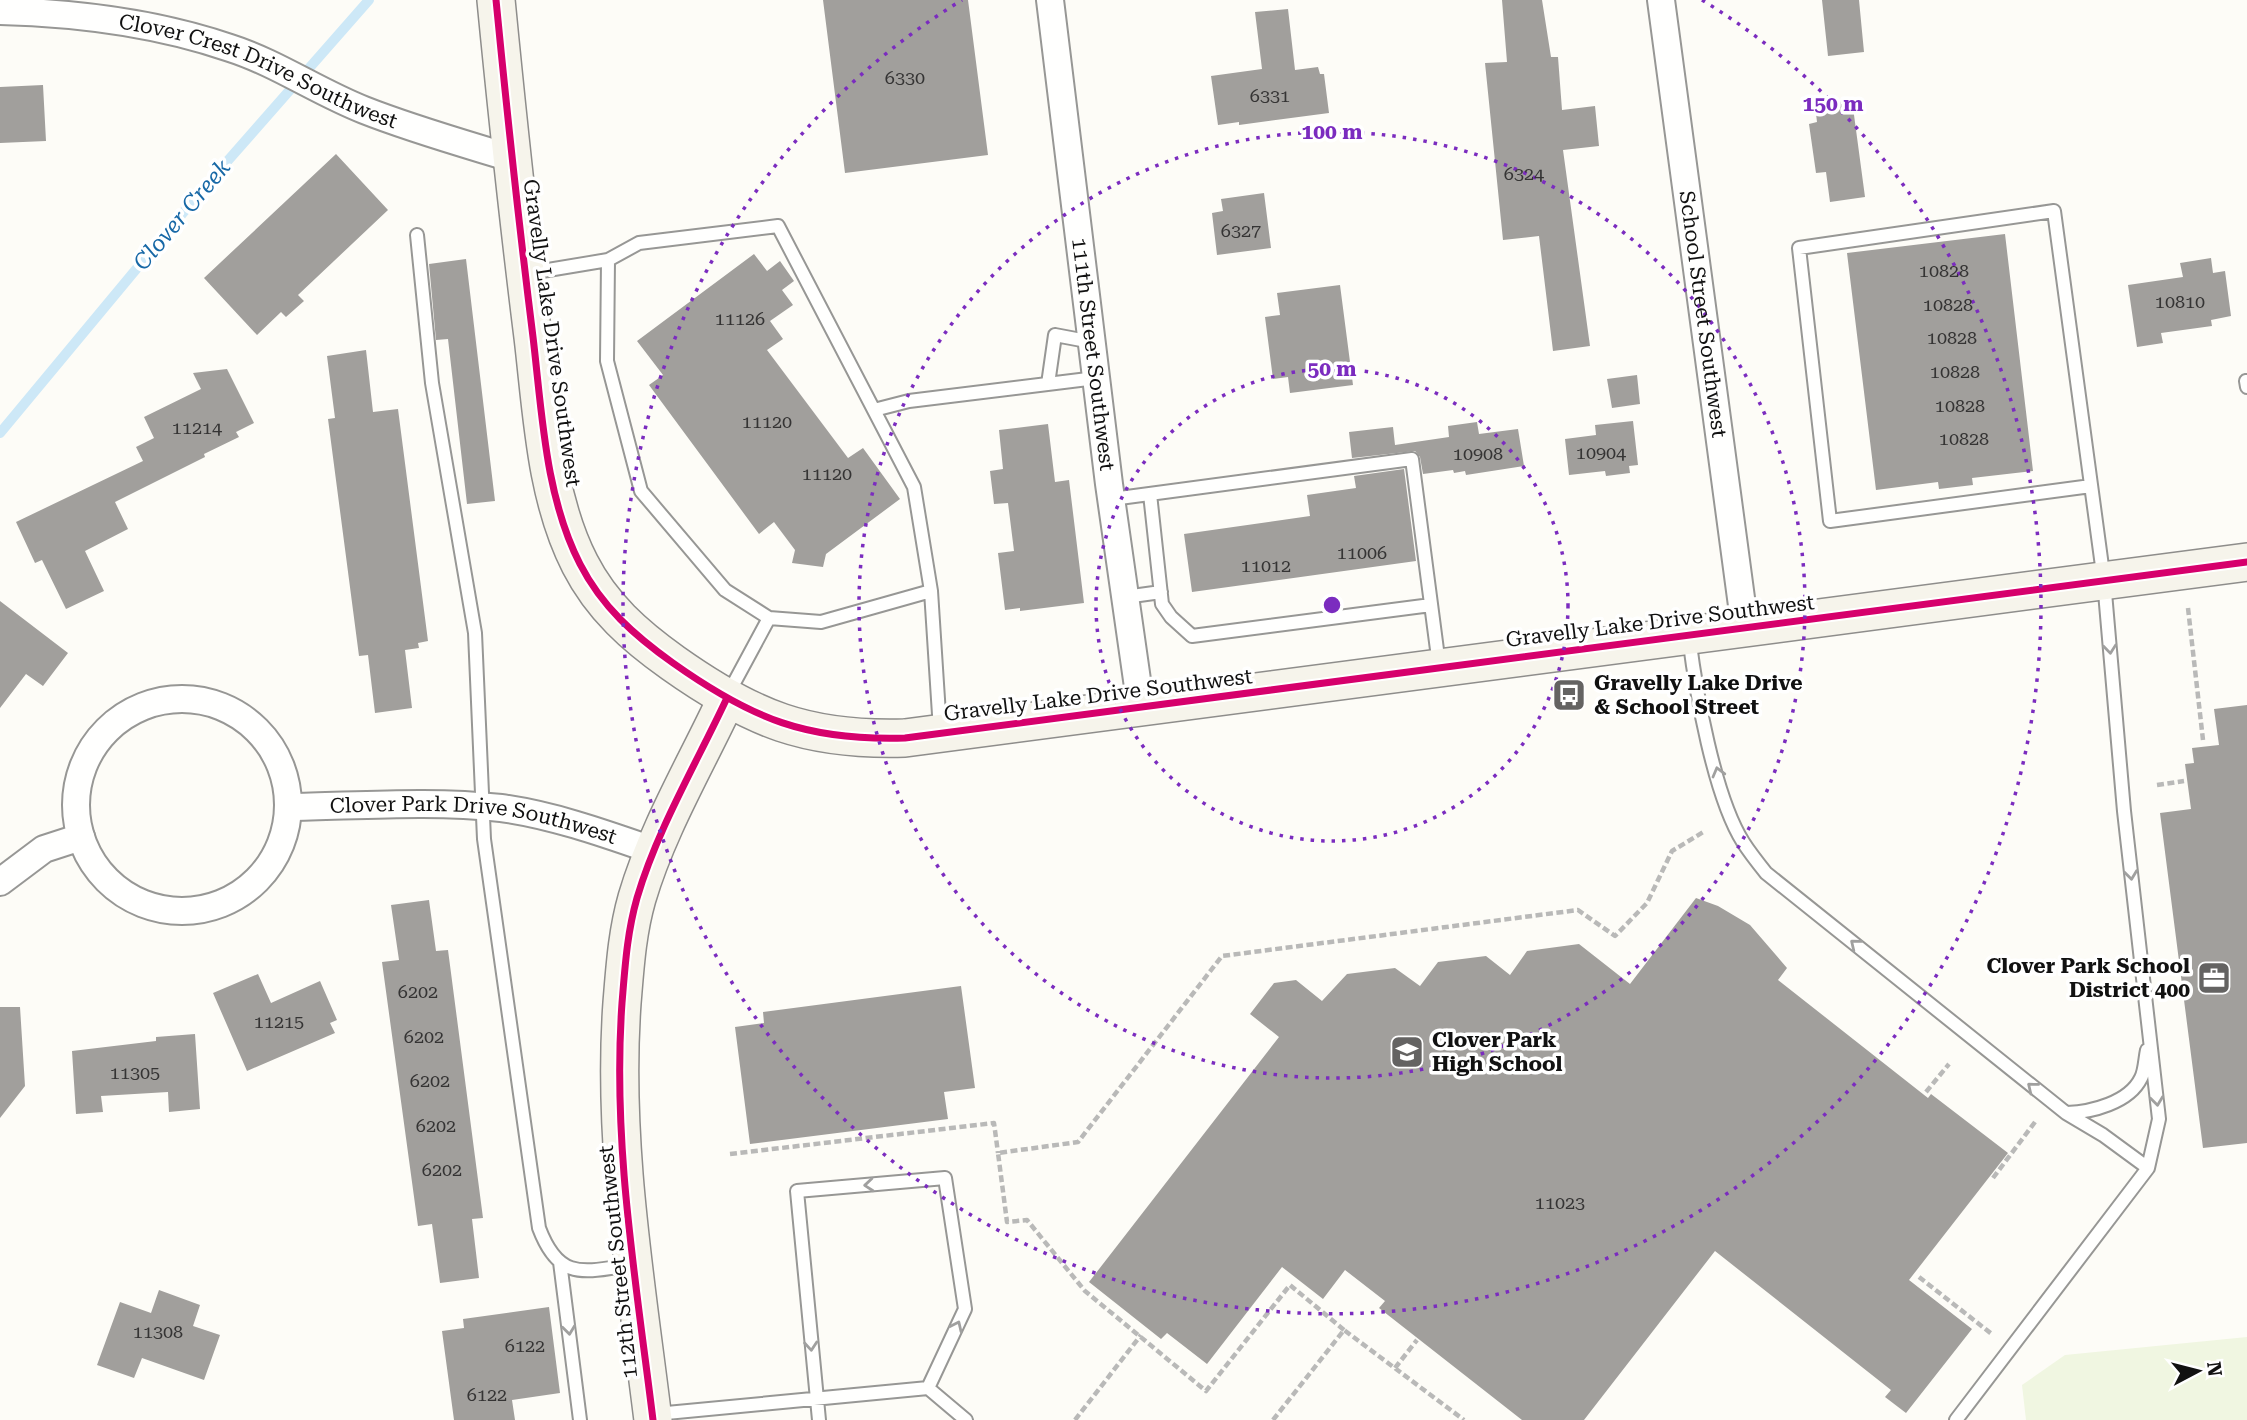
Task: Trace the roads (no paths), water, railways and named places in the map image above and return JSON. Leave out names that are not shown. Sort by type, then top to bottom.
[{"type":"main road","name":"Gravelly Lake Drive Southwest","points":[[496,0],[511,158],[547,453],[563,526],[580,566],[632,634],[726,699],[771,720],[823,733],[863,739],[940,734],[2247,562]]},
{"type":"main road","name":"112th Street Southwest","points":[[653,1417],[624,1191],[618,1066],[627,944],[638,897],[655,851],[726,699]]},
{"type":"street","name":"111th Street Southwest","points":[[1051,0],[1096,378],[1141,708]]},
{"type":"street","name":"School Street Southwest","points":[[1661,0],[1745,628]]},
{"type":"street","name":"Clover Crest Drive Southwest","points":[[0,11],[43,12],[102,19],[174,33],[254,56],[319,89],[387,118],[511,158]]},
{"type":"street","points":[[175,698],[210,702],[241,716],[267,740],[283,772],[288,807],[282,841],[264,872],[238,895],[206,909],[171,911],[137,902],[108,882],[86,853],[81,837],[76,820],[77,785],[89,752],[111,725],[140,706],[175,698]]},
{"type":"street","name":"Clover Park Drive Southwest","points":[[288,807],[484,807],[537,816],[655,851]]},
{"type":"street","points":[[0,882],[44,849],[81,837]]},
{"type":"lane","points":[[1956,1420],[2148,1168],[2159,1119],[2124,811],[2104,581],[2054,211],[1799,248],[1830,521],[2091,486]]},
{"type":"lane","points":[[525,274],[608,260],[639,243],[778,226],[914,487],[931,591],[940,734]]},
{"type":"lane","points":[[417,235],[432,383],[475,633],[484,839],[538,1228],[548,1254],[560,1262],[588,1271],[634,1264]]},
{"type":"lane","points":[[608,260],[607,361],[641,491],[725,590],[769,618],[821,622],[931,591]]},
{"type":"lane","points":[[1048,384],[1055,335],[1092,342]]},
{"type":"lane","points":[[874,410],[909,401],[1096,378]]},
{"type":"lane","points":[[2246,381],[2247,387]]},
{"type":"lane","points":[[1112,499],[1412,459],[1439,668]]},
{"type":"lane","points":[[1150,494],[1162,604],[1171,617],[1192,636],[1431,605]]},
{"type":"lane","points":[[1125,597],[1161,592]]},
{"type":"lane","points":[[726,699],[769,618]]},
{"type":"lane","points":[[1689,635],[1696,693],[1726,802],[1742,841],[1766,873],[2066,1114],[2103,1135],[2148,1168]]},
{"type":"lane","points":[[2066,1114],[2115,1104],[2141,1080],[2149,1040]]},
{"type":"lane","points":[[819,1420],[797,1191],[945,1178],[965,1309],[928,1388]]},
{"type":"lane","points":[[560,1262],[580,1420]]},
{"type":"lane","points":[[653,1417],[928,1388],[966,1420]]},
{"type":"waterway","name":"Clover Creek","points":[[0,433],[202,190],[369,0]]},
{"type":"place","name":"Gravelly Lake Drive & School Street","points":[[1569,695]]},
{"type":"place","name":"Clover Park School District 400","points":[[2214,978]]},
{"type":"place","name":"Clover Park High School","points":[[1407,1052]]}]
